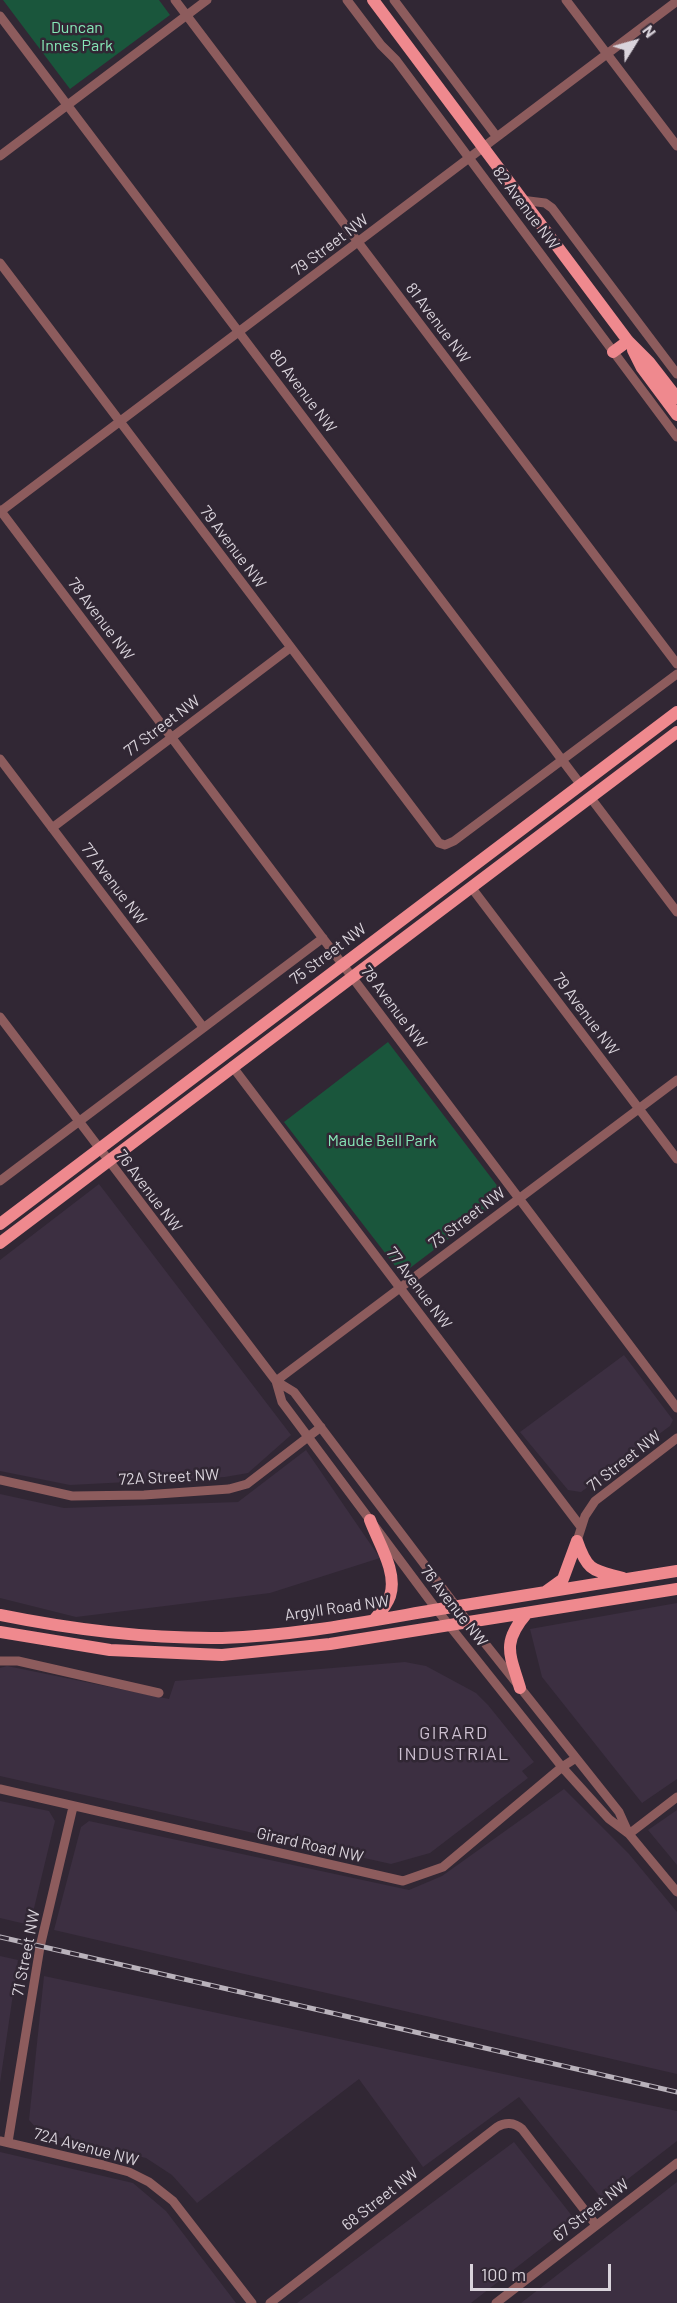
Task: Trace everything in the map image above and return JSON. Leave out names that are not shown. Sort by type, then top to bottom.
[{"type":"main road","name":"82 Avenue NW","points":[[373,0],[628,341],[649,362],[677,398]]},
{"type":"main road","name":"82 Avenue NW","points":[[628,341],[642,368],[677,415]]},
{"type":"main road","points":[[613,352],[628,341]]},
{"type":"main road","name":"75 Street NW","points":[[0,1224],[677,712]]},
{"type":"main road","name":"75 Street NW","points":[[0,1243],[677,732]]},
{"type":"main road","points":[[370,1520],[391,1574],[390,1595],[374,1620]]},
{"type":"main road","points":[[577,1541],[584,1560],[591,1568],[627,1579]]},
{"type":"main road","points":[[543,1593],[563,1579],[577,1541]]},
{"type":"main road","name":"Argyll Road NW","points":[[0,1615],[76,1630],[136,1636],[255,1636],[374,1620],[677,1571]]},
{"type":"main road","name":"Argyll Road NW","points":[[0,1632],[110,1650],[214,1655],[278,1651],[677,1589]]},
{"type":"main road","points":[[520,1688],[512,1660],[510,1640],[514,1628],[527,1613]]},
{"type":"street","name":"81 Avenue NW","points":[[175,0],[677,664]]},
{"type":"street","points":[[0,156],[207,0]]},
{"type":"street","name":"82 Avenue NW","points":[[347,0],[383,48],[396,60],[677,437]]},
{"type":"street","points":[[394,0],[497,137]]},
{"type":"street","points":[[566,0],[677,146]]},
{"type":"street","name":"79 Street NW","points":[[0,511],[677,1]]},
{"type":"street","name":"80 Avenue NW","points":[[0,16],[581,785]]},
{"type":"street","name":"82 Avenue NW","points":[[521,200],[545,203],[552,208],[677,374]]},
{"type":"street","name":"79 Avenue NW","points":[[0,262],[436,841],[445,845],[454,841],[562,760]]},
{"type":"street","name":"78 Avenue NW","points":[[0,511],[677,1408]]},
{"type":"street","name":"77 Street NW","points":[[52,828],[290,648]]},
{"type":"street","points":[[562,760],[677,674]]},
{"type":"street","name":"77 Avenue NW","points":[[0,759],[203,1027]]},
{"type":"street","points":[[590,797],[677,912]]},
{"type":"street","name":"79 Avenue NW","points":[[471,887],[677,1160]]},
{"type":"street","name":"75 Street NW","points":[[0,1181],[323,938]]},
{"type":"street","name":"76 Avenue NW","points":[[0,1017],[276,1381],[294,1392],[468,1622],[619,1812],[629,1834]]},
{"type":"street","name":"77 Avenue NW","points":[[232,1066],[581,1527]]},
{"type":"street","name":"73 Street NW","points":[[276,1381],[677,1080]]},
{"type":"street","name":"76 Avenue NW","points":[[276,1381],[282,1402],[437,1610],[562,1767],[609,1819],[629,1834],[677,1892]]},
{"type":"street","name":"72A Street NW","points":[[0,1480],[72,1496],[216,1491],[247,1484],[321,1427]]},
{"type":"street","name":"71 Street NW","points":[[577,1541],[588,1510],[600,1496],[677,1438]]},
{"type":"street","points":[[0,1661],[18,1661],[159,1693]]},
{"type":"street","name":"Girard Road NW","points":[[0,1789],[403,1881],[443,1867],[562,1767],[576,1758]]},
{"type":"street","points":[[629,1834],[677,1797]]},
{"type":"street","name":"71 Street NW","points":[[4,2142],[40,1947],[74,1807]]},
{"type":"street","name":"68 Street NW","points":[[270,2303],[497,2127],[510,2123],[522,2129],[596,2225]]},
{"type":"street","name":"72A Avenue NW","points":[[4,2142],[129,2172],[149,2181],[173,2201],[252,2303]]},
{"type":"street","name":"67 Street NW","points":[[495,2303],[677,2163]]},
{"type":"shaded area","points":[[99,1184],[291,1435],[248,1473],[225,1477],[70,1485],[0,1471],[0,1260]]},
{"type":"shaded area","points":[[624,1355],[673,1420],[670,1426],[581,1492],[568,1490],[520,1432]]},
{"type":"shaded area","points":[[306,1450],[380,1558],[270,1593],[76,1617],[0,1598],[0,1494],[64,1508],[238,1502]]},
{"type":"shaded area","points":[[677,1603],[677,1779],[642,1803],[542,1677],[530,1629]]},
{"type":"shaded area","points":[[405,1662],[426,1666],[476,1693],[534,1762],[522,1771],[528,1778],[430,1853],[391,1864],[0,1776],[0,1668],[7,1666],[169,1699],[175,1681]]},
{"type":"shaded area","points":[[564,1789],[629,1854],[677,1912],[677,2074],[54,1930],[81,1827],[89,1821],[409,1890],[442,1876]]},
{"type":"shaded area","points":[[0,1801],[49,1811],[55,1821],[30,1925],[0,1918]]},
{"type":"shaded area","points":[[677,1810],[677,1865],[648,1830]]},
{"type":"shaded area","points":[[0,1956],[18,1960],[0,2083]]},
{"type":"shaded area","points":[[44,1976],[677,2111],[677,2141],[602,2199],[519,2097],[423,2167],[359,2079],[197,2203],[172,2175],[146,2158],[41,2133],[29,2120]]},
{"type":"shaded area","points":[[514,2142],[576,2221],[471,2303],[297,2303]]},
{"type":"shaded area","points":[[0,2152],[133,2183],[166,2211],[236,2303],[0,2303]]},
{"type":"shaded area","points":[[677,2182],[677,2303],[521,2303]]},
{"type":"green space","name":"Duncan Innes Park","points":[[3,0],[159,0],[170,15],[70,89]]},
{"type":"green space","name":"Maude Bell Park","points":[[388,1042],[502,1192],[501,1199],[406,1271],[399,1271],[284,1122]]},
{"type":"railway","points":[[0,1937],[677,2092]]},
{"type":"district","name":"GIRARD INDUSTRIAL","points":[[454,1743]]}]
